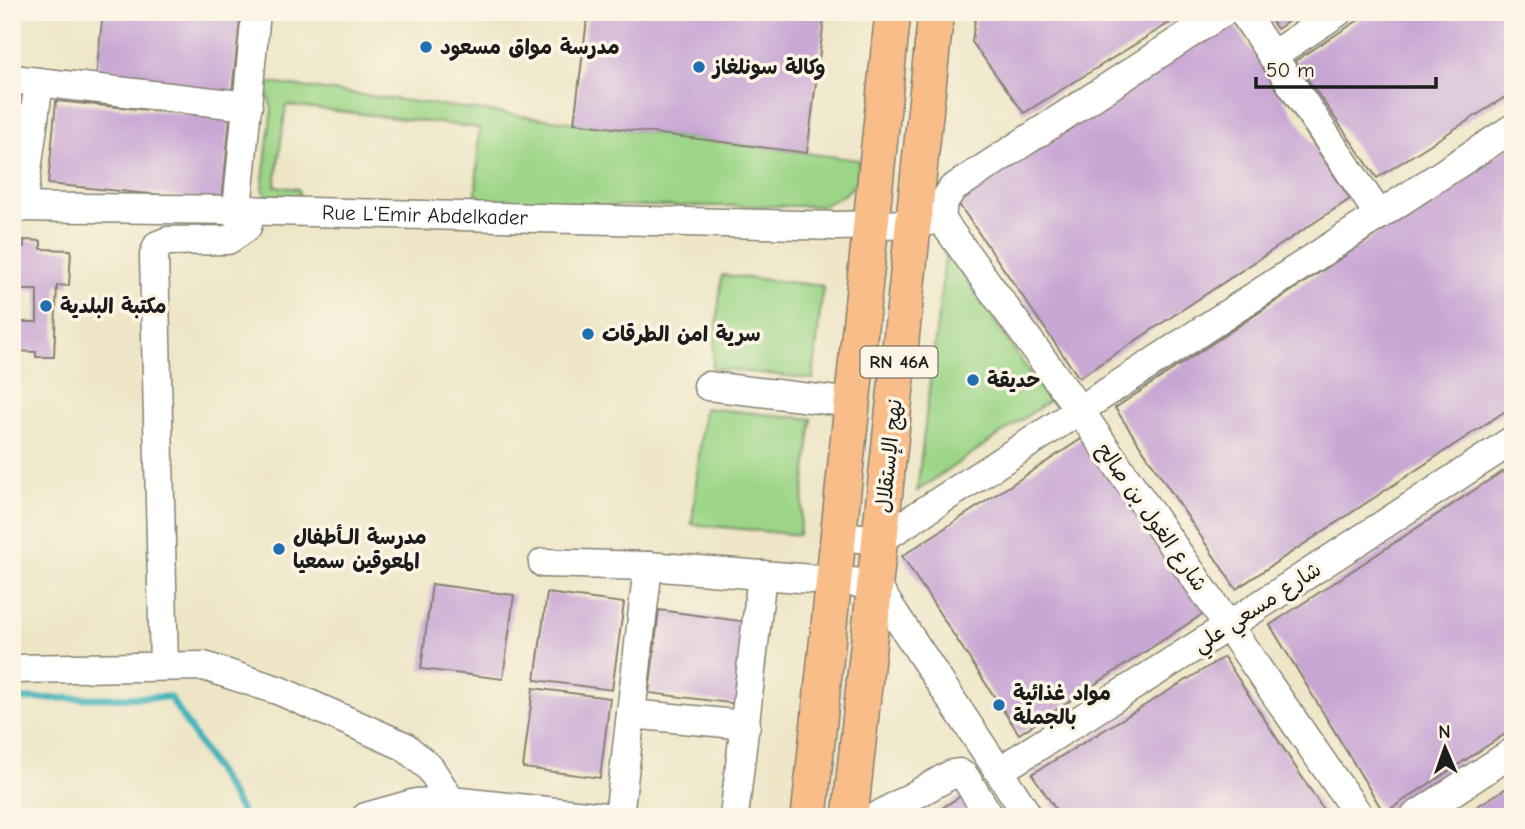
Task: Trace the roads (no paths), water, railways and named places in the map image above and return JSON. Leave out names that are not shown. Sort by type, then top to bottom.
[{"type":"main road","name":"نهج الإستقلال","points":[[809,817],[893,12]]},
{"type":"main road","name":"نهج الإستقلال","points":[[850,817],[880,540],[927,221],[936,12]]},
{"type":"street","points":[[164,666],[154,256],[158,244],[168,241],[228,240],[247,227],[245,210],[248,106],[256,12]]},
{"type":"street","points":[[927,221],[952,189],[1223,12]]},
{"type":"street","points":[[1243,12],[1380,215]]},
{"type":"street","points":[[1273,55],[1338,12]]},
{"type":"street","points":[[17,207],[25,80],[248,106]]},
{"type":"street","points":[[840,536],[880,540],[1513,128]]},
{"type":"street","name":"Rue L'Emir Abdelkader","points":[[17,207],[245,210],[837,226],[927,221]]},
{"type":"street","name":"شارع الغول بن صالح","points":[[927,221],[1080,411],[1360,817]]},
{"type":"street","points":[[708,386],[853,403]]},
{"type":"street","name":"شارع مسعي علي","points":[[999,771],[1513,440]]},
{"type":"street","points":[[543,563],[648,566],[875,584],[1029,817]]},
{"type":"street","points":[[619,817],[648,566]]},
{"type":"street","points":[[734,817],[762,575]]},
{"type":"street","points":[[12,669],[204,666],[280,691],[404,746],[430,768],[451,802]]},
{"type":"street","points":[[631,713],[746,725]]},
{"type":"street","points":[[1414,817],[1513,752]]},
{"type":"street","points":[[876,817],[952,774],[959,773],[965,777],[990,817]]},
{"type":"street","points":[[366,817],[416,803],[451,802],[605,817]]},
{"type":"waterway","points":[[12,699],[170,697],[245,817]]},
{"type":"place","name":"مدرسة مواق مسعود","points":[[426,47]]},
{"type":"place","name":"وكالة سونلغاز","points":[[699,67]]},
{"type":"place","name":"مكتبة البلدية","points":[[46,306]]},
{"type":"place","name":"سرية امن الطرقات","points":[[588,334]]},
{"type":"place","name":"حديقة","points":[[973,380]]},
{"type":"place","name":"مدرسة الـأطفال المعوقين سمعيا","points":[[279,549]]},
{"type":"place","name":"مواد غذائية بالجملة","points":[[999,705]]}]
